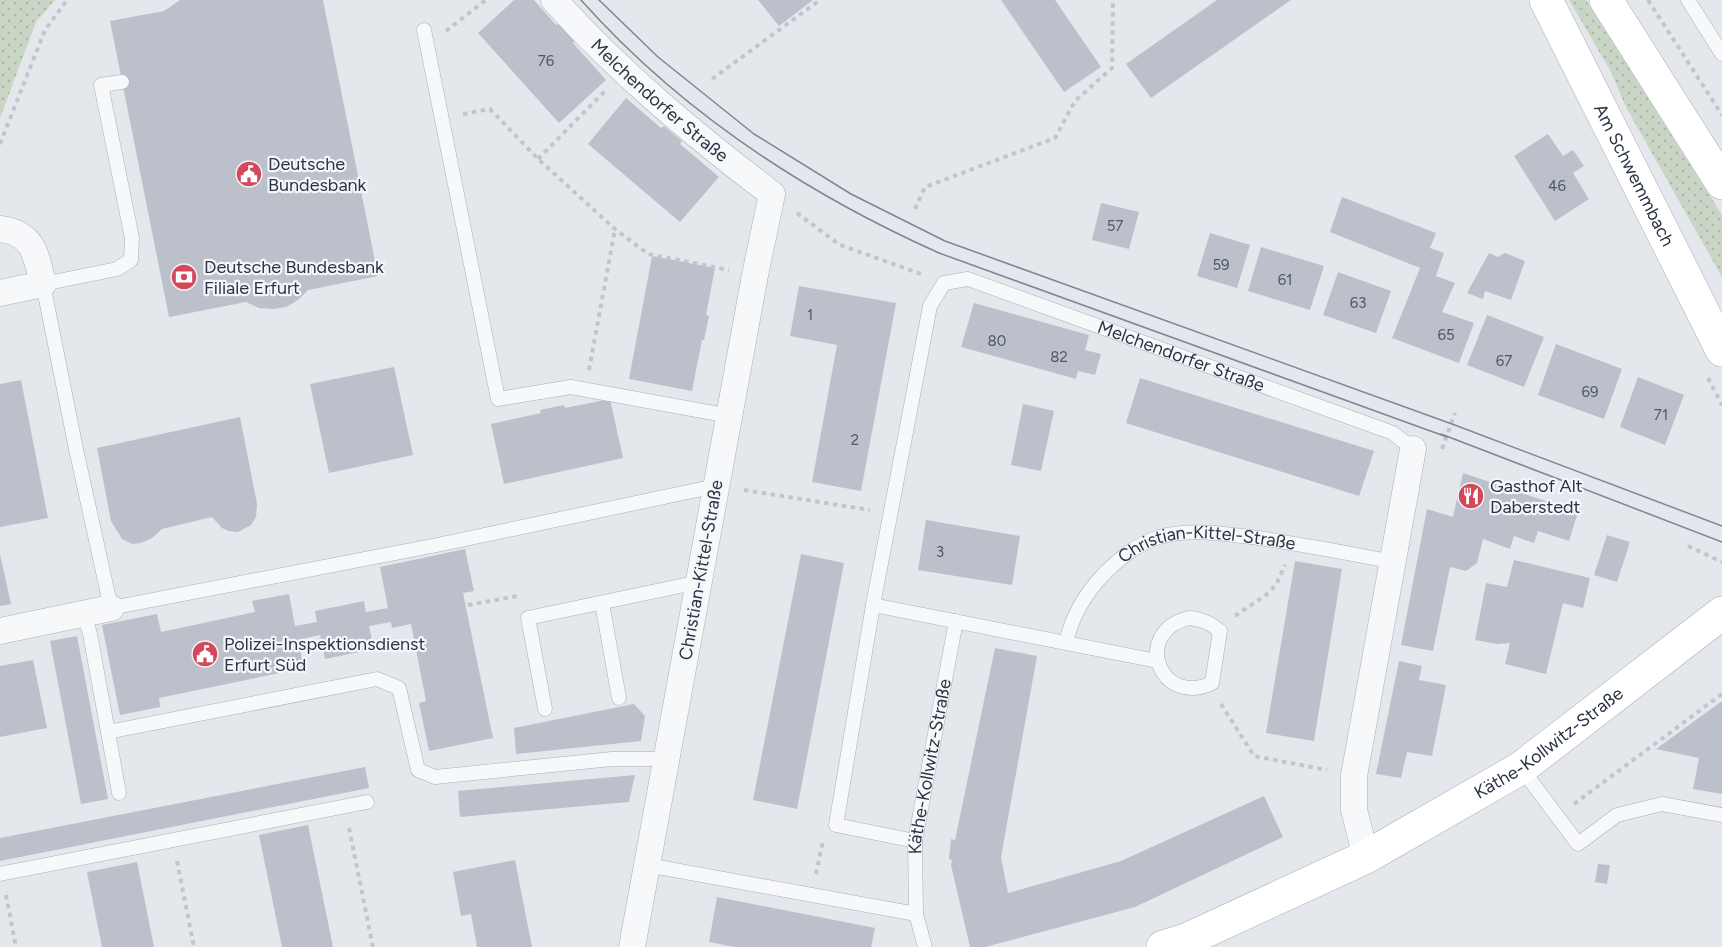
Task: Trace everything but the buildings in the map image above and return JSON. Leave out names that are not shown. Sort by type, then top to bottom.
[{"type":"street","name":"Melchendorfer Straße","points":[[554,0],[593,43],[624,72],[730,162],[772,194]]},
{"type":"street","name":"Am Schwemmbach","points":[[1546,0],[1722,350]]},
{"type":"street","points":[[1606,0],[1722,183]]},
{"type":"street","name":"Christian-Kittel-Straße","points":[[632,947],[755,275],[772,194]]},
{"type":"street","points":[[0,229],[21,234],[29,243],[37,260],[43,284],[0,293]]},
{"type":"street","points":[[1366,857],[1354,810],[1354,776],[1413,449]]},
{"type":"street","points":[[0,631],[111,609]]},
{"type":"street","name":"Käthe-Kollwitz-Straße","points":[[1163,947],[1186,940],[1366,857],[1521,768],[1722,613]]},
{"type":"lane","points":[[1688,0],[1722,54]]},
{"type":"lane","points":[[424,33],[498,399],[571,387],[730,416]]},
{"type":"lane","points":[[122,82],[101,85],[132,238],[131,260],[117,269],[43,284],[111,609],[437,545],[716,486]]},
{"type":"lane","name":"Melchendorfer Straße","points":[[944,283],[968,279],[1393,433],[1413,449]]},
{"type":"lane","points":[[915,841],[836,825],[889,513],[930,306],[944,283]]},
{"type":"lane","name":"Christian-Kittel-Straße","points":[[1066,642],[1070,625],[1090,589],[1125,553],[1159,537],[1198,532],[1294,543],[1394,562]]},
{"type":"lane","points":[[545,709],[528,618],[699,582]]},
{"type":"lane","points":[[602,603],[619,698]]},
{"type":"lane","points":[[873,605],[1157,661]]},
{"type":"lane","points":[[84,614],[90,634],[119,793]]},
{"type":"lane","points":[[1189,618],[1201,619],[1220,631],[1212,683],[1192,689],[1180,687],[1161,672],[1157,661],[1156,649],[1160,637],[1167,627],[1178,621],[1189,618]]},
{"type":"lane","name":"Käthe-Kollwitz-Straße","points":[[925,947],[916,914],[915,841],[957,621]]},
{"type":"lane","points":[[108,732],[377,679],[399,688],[418,770],[435,777],[612,759],[667,759]]},
{"type":"lane","points":[[1521,768],[1578,844],[1617,815],[1662,804],[1722,814]]},
{"type":"lane","points":[[1,874],[367,802]]},
{"type":"lane","points":[[647,865],[916,914]]},
{"type":"path","points":[[0,144],[45,30],[67,0]]},
{"type":"path","points":[[424,33],[448,30],[486,0]]},
{"type":"path","points":[[712,79],[820,0]]},
{"type":"path","points":[[915,209],[926,187],[1055,138],[1075,100],[1112,68],[1113,0]]},
{"type":"path","points":[[1648,0],[1722,116]]},
{"type":"path","points":[[538,159],[624,72]]},
{"type":"path","points":[[442,118],[490,109],[538,159],[615,229],[648,254],[755,275]]},
{"type":"path","points":[[772,194],[840,245],[944,283]]},
{"type":"path","points":[[585,389],[615,229]]},
{"type":"path","points":[[716,486],[889,513]]},
{"type":"path","points":[[1220,631],[1276,585],[1294,543]]},
{"type":"path","points":[[1688,546],[1722,562]]},
{"type":"path","points":[[1212,683],[1217,697],[1254,756],[1354,776]]},
{"type":"path","points":[[1557,817],[1722,694]]},
{"type":"path","points":[[344,806],[373,947]]},
{"type":"path","points":[[173,840],[194,947]]},
{"type":"path","points":[[816,875],[822,842]]},
{"type":"path","points":[[1,874],[16,947]]},
{"type":"green space","points":[[0,0],[55,0],[36,22],[0,118]]},
{"type":"green space","points":[[1569,0],[1586,0],[1722,215],[1722,277],[1626,107],[1610,70]]},
{"type":"tram line","points":[[581,0],[659,78],[702,113],[793,176],[889,229],[939,253],[1447,437]]},
{"type":"tram line","points":[[599,0],[658,57],[754,134],[851,194],[945,241],[1452,424],[1722,526]]},
{"type":"tram line","points":[[1441,434],[1722,542]]},
{"type":"place","name":"Deutsche Bundesbank","points":[[249,174]]},
{"type":"place","name":"Deutsche Bundesbank Filiale Erfurt","points":[[184,277]]},
{"type":"place","name":"Gasthof Alt Daberstedt","points":[[1471,496]]},
{"type":"place","name":"Polizei-Inspektionsdienst Erfurt Süd","points":[[205,654]]}]
